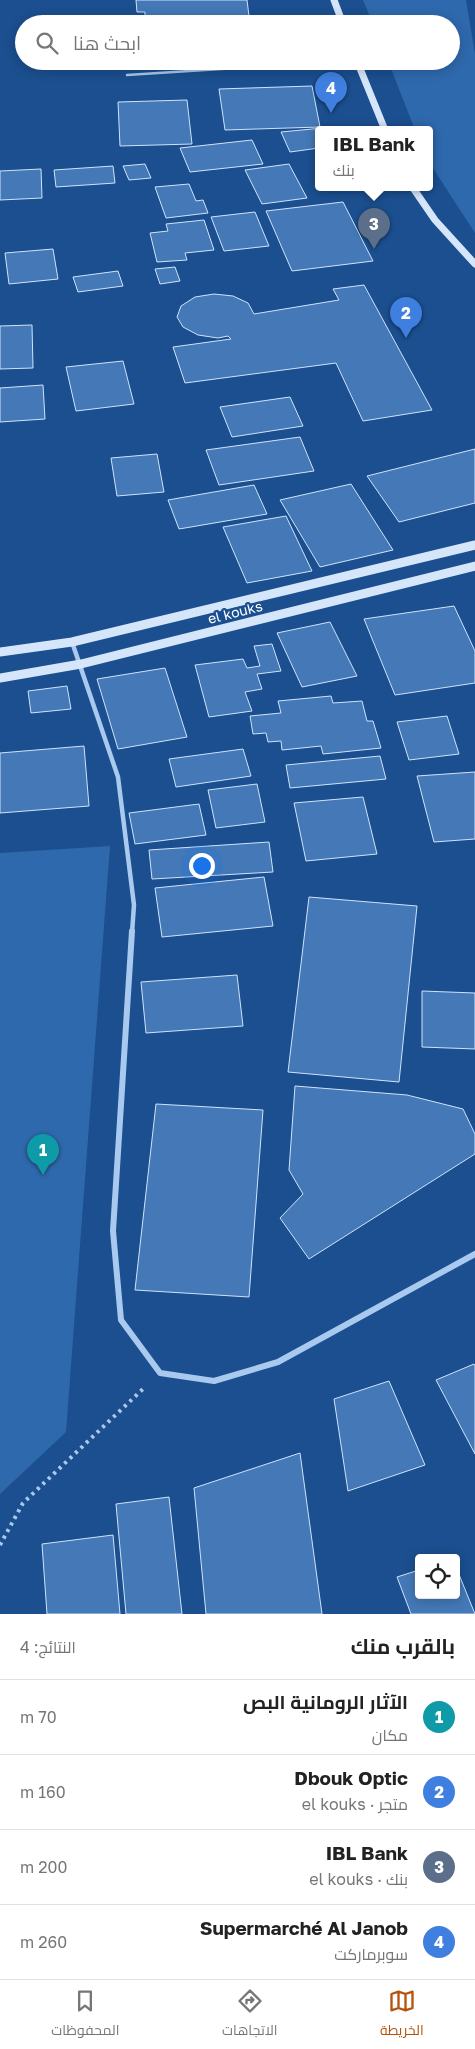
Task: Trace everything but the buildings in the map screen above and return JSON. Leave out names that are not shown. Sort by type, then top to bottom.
[{"type":"main road","points":[[334,0],[340,15]]},
{"type":"main road","points":[[361,70],[384,126]]},
{"type":"main road","points":[[415,191],[435,220],[475,264]]},
{"type":"main road","name":"el kouks","points":[[0,652],[72,642],[398,565],[475,544]]},
{"type":"main road","name":"el kouks","points":[[0,678],[81,664],[475,566]]},
{"type":"street","points":[[72,642],[118,777],[134,905],[113,1231],[121,1320],[160,1373],[214,1381],[278,1362],[475,1254]]},
{"type":"lane","points":[[127,75],[204,70]]},
{"type":"path","points":[[0,1545],[23,1504],[160,1373]]},
{"type":"shaded area","points":[[363,0],[466,0],[475,54],[475,233],[433,168],[433,126],[413,126],[392,70],[460,70],[460,15],[369,15]]},
{"type":"shaded area","points":[[110,846],[66,1432],[0,1494],[0,853]]},
{"type":"place","name":"Supermarché Al Janob","points":[[331,113]]},
{"type":"place","name":"IBL Bank","points":[[374,249]]},
{"type":"place","name":"Dbouk Optic","points":[[406,338]]},
{"type":"place","name":"الآثار الرومانية البص","points":[[43,1175]]}]
